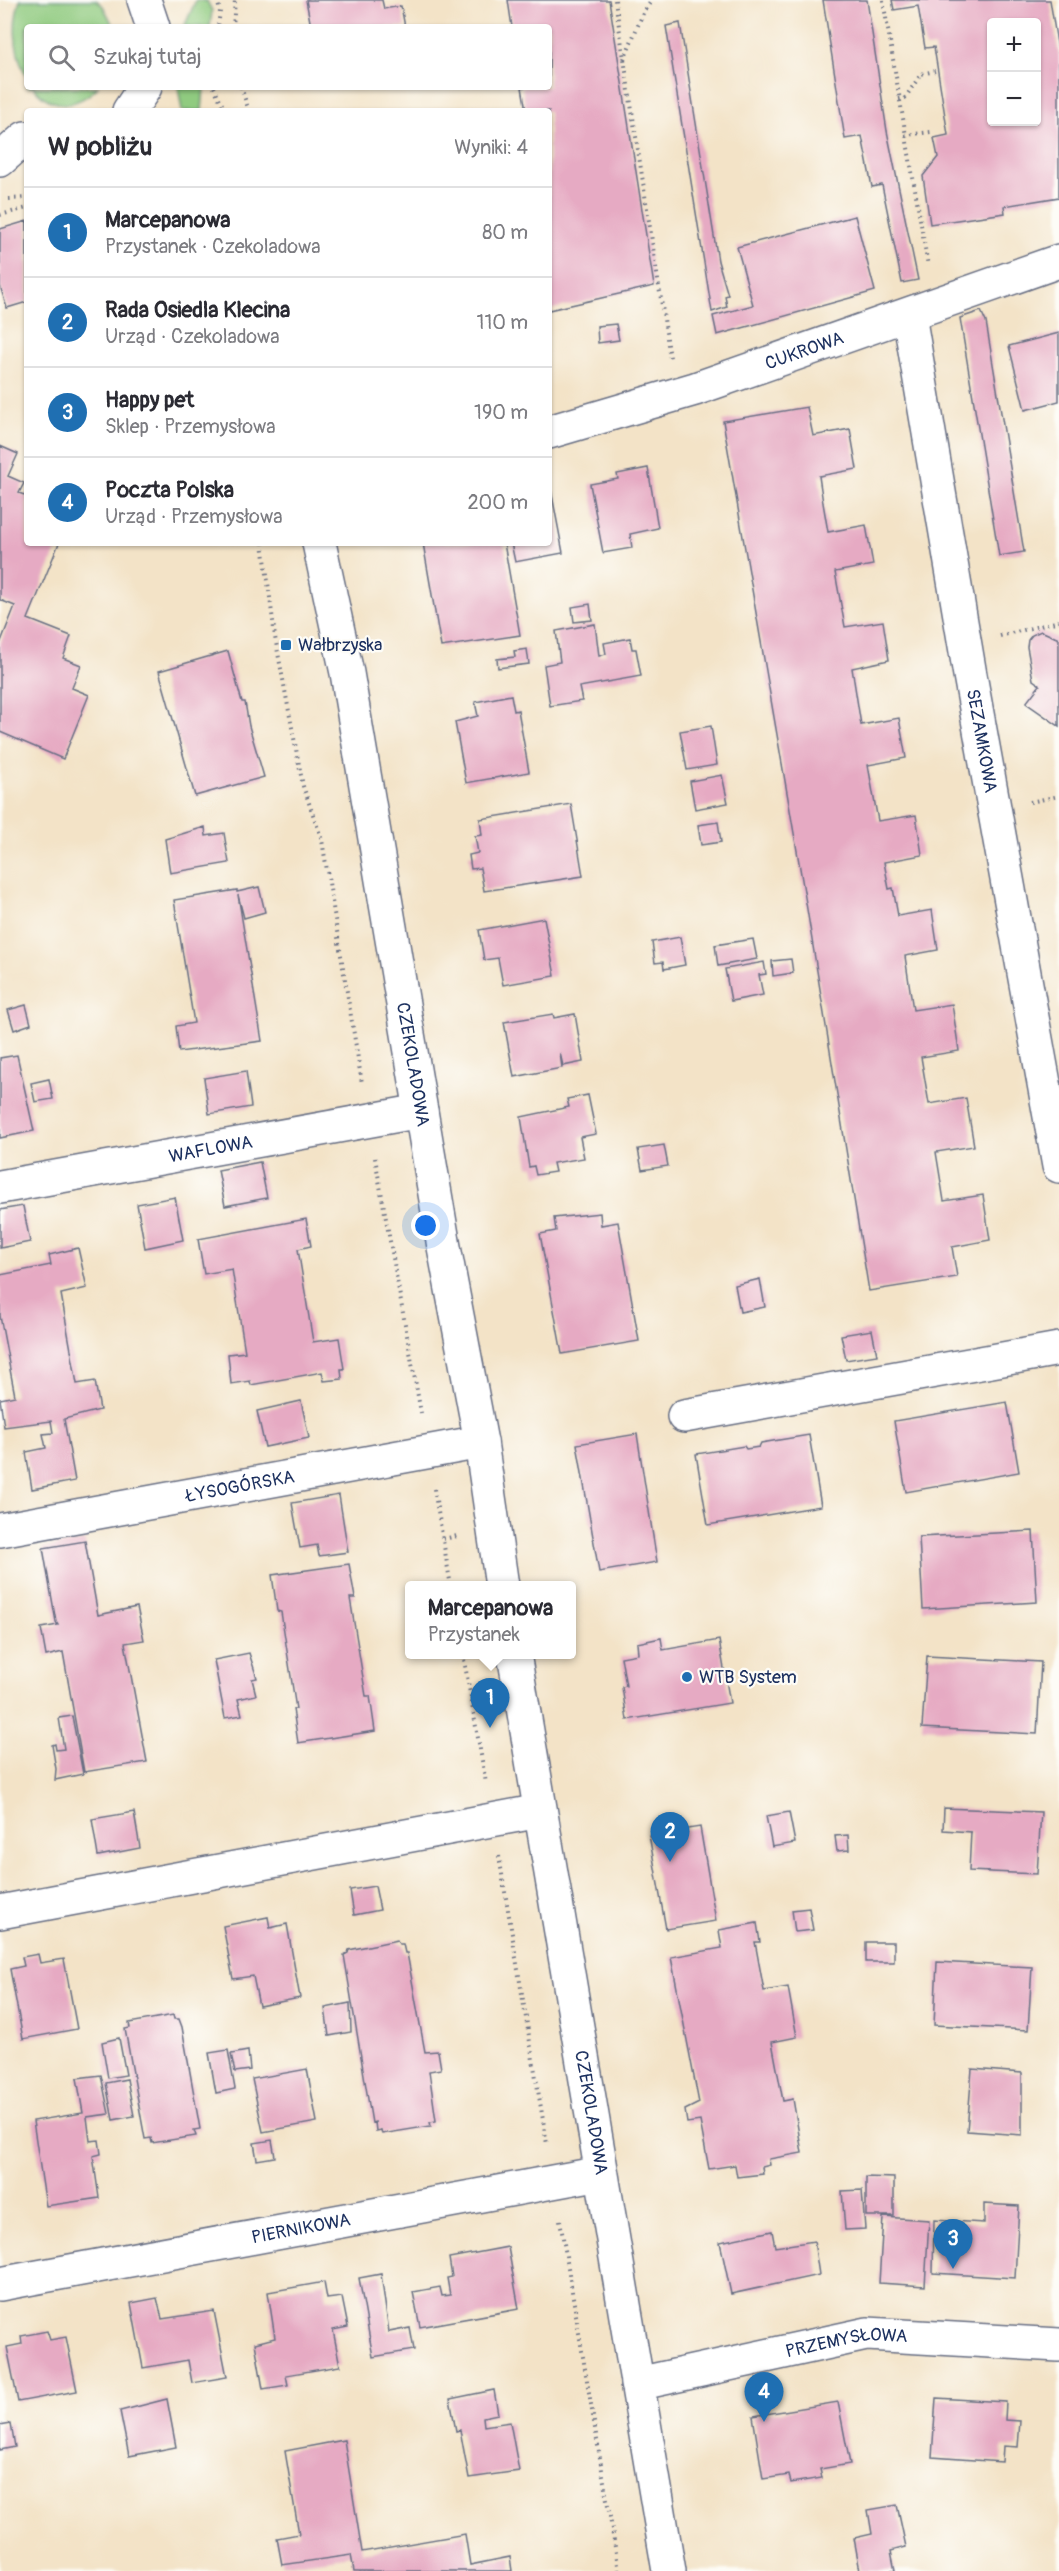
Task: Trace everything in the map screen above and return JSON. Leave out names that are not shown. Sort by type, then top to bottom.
[{"type":"street","points":[[131,108],[144,90]]},
{"type":"street","points":[[147,90],[156,108]]},
{"type":"street","points":[[0,160],[17,134]]},
{"type":"street","name":"CUKROWA","points":[[552,431],[675,395],[1059,261]]},
{"type":"street","name":"SEZAMKOWA","points":[[922,310],[965,646],[1059,1166]]},
{"type":"street","name":"CZEKOLADOWA","points":[[320,546],[347,673],[481,1442],[501,1581]]},
{"type":"street","name":"WAFLOWA","points":[[0,1187],[422,1111]]},
{"type":"street","points":[[684,1416],[1059,1349]]},
{"type":"street","name":"ŁYSOGÓRSKA","points":[[0,1530],[481,1442]]},
{"type":"street","name":"CZEKOLADOWA","points":[[515,1659],[669,2571]]},
{"type":"street","points":[[0,1911],[540,1811]]},
{"type":"street","name":"PIERNIKOWA","points":[[0,2284],[601,2173]]},
{"type":"street","name":"PRZEMYSŁOWA","points":[[637,2384],[867,2334],[1059,2345]]},
{"type":"path","points":[[217,0],[220,11],[218,24]]},
{"type":"path","points":[[233,24],[235,0]]},
{"type":"path","points":[[615,0],[675,395]]},
{"type":"path","points":[[624,59],[644,11],[652,0]]},
{"type":"path","points":[[883,0],[905,135],[922,310]]},
{"type":"path","points":[[899,99],[905,98],[921,74],[935,71]]},
{"type":"path","points":[[215,90],[224,108]]},
{"type":"path","points":[[242,90],[248,108]]},
{"type":"path","points":[[905,135],[931,132]]},
{"type":"path","points":[[2,198],[24,198]]},
{"type":"path","points":[[0,214],[24,209]]},
{"type":"path","points":[[263,546],[275,637],[303,786],[322,840],[421,1416]]},
{"type":"path","points":[[965,646],[1059,621]]},
{"type":"path","points":[[433,1486],[450,1581]]},
{"type":"path","points":[[465,1659],[486,1780]]},
{"type":"path","points":[[498,1854],[619,2571]]},
{"type":"green space","points":[[20,0],[96,0],[103,6],[112,24],[24,24],[24,70],[16,44],[15,22]]},
{"type":"green space","points":[[196,0],[207,1],[212,11],[210,24],[185,24]]},
{"type":"green space","points":[[37,90],[94,90],[78,101],[60,104],[44,97]]},
{"type":"green space","points":[[178,90],[204,90],[202,108],[182,108]]},
{"type":"building","points":[[306,0],[382,0],[384,9],[401,6],[404,24],[310,24]]},
{"type":"building","points":[[508,0],[609,0],[654,286],[552,309],[552,108],[526,108],[522,90],[552,90],[552,24],[512,24]]},
{"type":"building","points":[[823,0],[867,0],[887,131],[918,280],[902,283],[882,185],[872,187],[862,136],[845,139]]},
{"type":"building","points":[[892,0],[1050,0],[1059,56],[1059,197],[1004,206],[1005,213],[930,224],[923,176],[938,157],[934,138],[948,135],[934,47],[925,48],[918,6],[894,10]]},
{"type":"building","points":[[680,23],[718,261],[728,295],[725,296],[727,307],[712,312],[666,26]]},
{"type":"building","points":[[855,216],[875,291],[717,335],[713,316],[753,305],[737,247]]},
{"type":"building","points":[[24,222],[24,303],[7,308],[0,286],[0,229]]},
{"type":"building","points":[[981,311],[986,322],[1024,552],[999,556],[960,318]]},
{"type":"building","points":[[616,324],[619,340],[598,343],[597,326]]},
{"type":"building","points":[[1059,333],[1059,401],[1025,410],[1009,346]]},
{"type":"building","points":[[807,407],[813,436],[850,429],[857,469],[819,476],[823,503],[828,532],[866,525],[873,565],[835,572],[845,627],[883,621],[889,660],[852,668],[861,725],[899,718],[906,758],[868,765],[878,821],[916,815],[922,855],[884,862],[889,889],[893,888],[898,916],[932,910],[938,950],[905,956],[913,1010],[952,1004],[959,1051],[921,1057],[929,1104],[966,1098],[974,1146],[936,1152],[944,1201],[983,1195],[990,1240],[952,1247],[957,1277],[869,1291],[806,903],[723,421]]},
{"type":"building","points":[[0,446],[18,454],[8,476],[24,483],[19,493],[24,495],[24,546],[58,546],[28,619],[71,636],[63,658],[81,665],[72,688],[89,695],[63,759],[0,732],[0,644],[15,606],[0,600]]},
{"type":"building","points":[[648,468],[658,528],[630,534],[632,548],[603,553],[590,484],[618,479],[617,474]]},
{"type":"building","points":[[552,495],[563,553],[515,562],[512,546],[552,546]]},
{"type":"building","points":[[424,546],[505,546],[520,635],[441,647]]},
{"type":"building","points":[[590,604],[592,620],[574,622],[572,607]]},
{"type":"building","points":[[595,624],[599,656],[606,654],[604,643],[630,638],[632,649],[636,649],[641,676],[579,687],[582,701],[550,706],[544,665],[560,662],[556,631]]},
{"type":"building","points":[[1041,631],[1059,639],[1059,726],[1026,703],[1040,685],[1033,680],[1027,647],[1028,640],[1032,635]]},
{"type":"building","points":[[527,649],[529,664],[498,668],[497,659],[515,657],[514,651]]},
{"type":"building","points":[[228,651],[242,702],[245,702],[249,726],[264,777],[195,796],[159,671]]},
{"type":"building","points":[[511,695],[514,711],[518,710],[529,772],[466,783],[455,722],[478,716],[475,702]]},
{"type":"building","points":[[711,726],[717,765],[687,770],[680,731]]},
{"type":"building","points":[[722,775],[728,803],[695,809],[690,781]]},
{"type":"building","points":[[571,804],[583,876],[484,891],[480,868],[471,869],[469,855],[478,853],[475,836],[482,835],[480,819]]},
{"type":"building","points":[[718,822],[721,842],[701,845],[698,825]]},
{"type":"building","points":[[205,827],[206,836],[224,833],[229,863],[170,873],[165,839]]},
{"type":"building","points":[[259,887],[265,912],[244,918],[238,895],[262,1041],[179,1052],[176,1026],[194,1023],[174,900]]},
{"type":"building","points":[[544,918],[555,976],[503,985],[498,958],[484,960],[479,930]]},
{"type":"building","points":[[680,937],[685,965],[664,969],[663,962],[655,963],[652,942]]},
{"type":"building","points":[[753,939],[757,959],[718,966],[715,945]]},
{"type":"building","points":[[791,959],[793,973],[773,976],[772,961]]},
{"type":"building","points":[[764,962],[766,974],[759,975],[763,995],[731,1001],[725,969]]},
{"type":"building","points":[[26,1005],[31,1024],[14,1030],[8,1010]]},
{"type":"building","points":[[553,1014],[554,1018],[575,1014],[583,1062],[563,1066],[560,1053],[562,1068],[514,1077],[504,1022]]},
{"type":"building","points":[[17,1055],[34,1131],[0,1138],[0,1058]]},
{"type":"building","points":[[246,1071],[251,1107],[209,1114],[204,1078]]},
{"type":"building","points":[[49,1079],[53,1099],[35,1102],[31,1083]]},
{"type":"building","points":[[588,1095],[596,1134],[580,1137],[584,1158],[553,1163],[555,1172],[536,1175],[534,1166],[529,1167],[521,1117],[569,1107],[567,1099]]},
{"type":"building","points":[[664,1145],[668,1166],[642,1170],[638,1149]]},
{"type":"building","points":[[260,1162],[267,1198],[225,1206],[218,1170]]},
{"type":"building","points":[[175,1197],[183,1240],[145,1248],[137,1204]]},
{"type":"building","points":[[23,1206],[30,1242],[0,1248],[0,1210]]},
{"type":"building","points":[[600,1213],[601,1225],[618,1222],[639,1341],[562,1354],[540,1234],[556,1231],[554,1218]]},
{"type":"building","points":[[306,1219],[311,1246],[298,1249],[313,1342],[339,1338],[344,1369],[341,1369],[342,1379],[324,1381],[322,1372],[251,1385],[250,1381],[231,1384],[228,1354],[245,1352],[232,1269],[204,1274],[198,1239]]},
{"type":"building","points":[[78,1248],[87,1288],[61,1294],[77,1384],[95,1381],[100,1410],[64,1419],[75,1481],[32,1489],[26,1452],[46,1448],[43,1434],[53,1433],[51,1421],[4,1427],[0,1399],[15,1396],[0,1316],[0,1275],[51,1265],[49,1255]]},
{"type":"building","points":[[760,1279],[765,1307],[740,1312],[735,1285]]},
{"type":"building","points":[[872,1330],[877,1355],[846,1360],[841,1335]]},
{"type":"building","points":[[301,1401],[309,1438],[265,1447],[257,1411]]},
{"type":"building","points":[[1007,1402],[1019,1472],[906,1492],[894,1421]]},
{"type":"building","points":[[637,1434],[657,1562],[599,1572],[577,1444]]},
{"type":"building","points":[[809,1435],[821,1506],[708,1525],[696,1454],[744,1446],[746,1449],[759,1447],[761,1443]]},
{"type":"building","points":[[339,1495],[348,1552],[319,1556],[317,1545],[300,1548],[292,1503]]},
{"type":"building","points":[[1033,1531],[1037,1602],[923,1609],[919,1537]]},
{"type":"building","points":[[85,1541],[98,1615],[137,1607],[144,1640],[125,1643],[147,1762],[84,1772],[63,1652],[46,1656],[41,1628],[58,1625],[43,1548]]},
{"type":"building","points":[[349,1564],[355,1598],[350,1598],[366,1696],[370,1696],[375,1731],[298,1743],[293,1709],[296,1709],[281,1612],[277,1611],[272,1575]]},
{"type":"building","points":[[661,1638],[663,1650],[719,1640],[730,1703],[627,1720],[622,1687],[626,1686],[621,1657],[638,1654],[637,1643]]},
{"type":"building","points":[[249,1653],[257,1678],[252,1679],[256,1695],[238,1699],[242,1715],[225,1718],[214,1660]]},
{"type":"building","points":[[927,1656],[1041,1662],[1037,1734],[922,1728]]},
{"type":"building","points":[[72,1716],[83,1774],[55,1780],[56,1769],[52,1745],[55,1744],[56,1750],[64,1749],[59,1718]]},
{"type":"building","points":[[944,1808],[1041,1812],[1037,1874],[969,1871],[971,1832],[943,1830]]},
{"type":"building","points":[[134,1812],[140,1848],[98,1856],[92,1819]]},
{"type":"building","points":[[789,1812],[795,1843],[772,1847],[766,1816]]},
{"type":"building","points":[[700,1827],[716,1921],[666,1929],[649,1835]]},
{"type":"building","points":[[848,1835],[849,1850],[837,1851],[835,1836]]},
{"type":"building","points":[[375,1886],[380,1910],[354,1915],[350,1890]]},
{"type":"building","points":[[809,1908],[813,1930],[795,1932],[792,1910]]},
{"type":"building","points":[[268,1917],[270,1928],[287,1924],[300,1998],[259,2006],[253,1976],[233,1979],[223,1926]]},
{"type":"building","points":[[757,1923],[760,1942],[755,1942],[764,1991],[788,1987],[797,2037],[772,2042],[783,2101],[793,2099],[802,2153],[769,2159],[770,2165],[762,2167],[763,2174],[737,2177],[735,2165],[709,2169],[700,2121],[687,2123],[685,2110],[699,2103],[671,1957],[722,1948],[719,1930]]},
{"type":"building","points":[[397,1940],[399,1944],[403,1944],[405,1953],[407,1953],[425,2052],[438,2051],[441,2069],[429,2071],[436,2121],[430,2122],[431,2126],[382,2134],[381,2130],[376,2131],[375,2122],[372,2123],[344,1955],[349,1950]]},
{"type":"building","points":[[866,1942],[894,1942],[894,1962],[866,1962]]},
{"type":"building","points":[[38,1954],[40,1963],[64,1959],[77,2029],[23,2039],[10,1969],[24,1966],[22,1957]]},
{"type":"building","points":[[937,1962],[1032,1967],[1028,2030],[934,2025]]},
{"type":"building","points":[[350,2003],[351,2032],[329,2036],[325,2008]]},
{"type":"building","points":[[173,2015],[174,2019],[179,2019],[182,2027],[200,2129],[194,2130],[196,2136],[152,2143],[151,2138],[145,2139],[125,2029],[130,2028],[129,2023]]},
{"type":"building","points":[[119,2038],[126,2075],[108,2078],[102,2042]]},
{"type":"building","points":[[228,2050],[235,2089],[216,2093],[209,2053]]},
{"type":"building","points":[[248,2051],[250,2070],[235,2072],[231,2054]]},
{"type":"building","points":[[307,2069],[317,2122],[263,2132],[252,2079]]},
{"type":"building","points":[[972,2069],[1022,2073],[1022,2135],[967,2131]]},
{"type":"building","points":[[101,2075],[109,2114],[87,2117],[90,2141],[99,2140],[101,2154],[93,2156],[99,2198],[46,2206],[33,2121],[83,2113],[77,2078]]},
{"type":"building","points":[[127,2079],[134,2116],[113,2120],[106,2083]]},
{"type":"building","points":[[272,2140],[275,2157],[257,2160],[254,2143]]},
{"type":"building","points":[[866,2177],[894,2178],[894,2216],[866,2216]]},
{"type":"building","points":[[862,2190],[865,2229],[845,2230],[842,2191]]},
{"type":"building","points":[[984,2204],[1019,2206],[1015,2278],[933,2273],[934,2220],[984,2223]]},
{"type":"building","points":[[883,2217],[929,2220],[925,2286],[879,2283]]},
{"type":"building","points":[[772,2231],[775,2247],[814,2241],[819,2275],[731,2294],[720,2242]]},
{"type":"building","points":[[508,2247],[519,2309],[420,2327],[413,2292],[440,2287],[442,2296],[450,2295],[447,2278],[452,2277],[449,2258]]},
{"type":"building","points":[[381,2274],[389,2332],[410,2328],[414,2350],[373,2357],[359,2278]]},
{"type":"building","points":[[324,2282],[327,2299],[342,2297],[348,2327],[333,2330],[340,2366],[286,2375],[288,2385],[263,2389],[255,2343],[275,2338],[268,2292]]},
{"type":"building","points":[[157,2298],[162,2319],[214,2311],[227,2377],[192,2383],[188,2360],[143,2368],[131,2303]]},
{"type":"building","points":[[47,2331],[50,2340],[66,2337],[77,2391],[18,2402],[7,2347],[22,2344],[21,2336]]},
{"type":"building","points":[[494,2390],[498,2414],[483,2417],[484,2426],[510,2422],[519,2471],[469,2478],[460,2430],[456,2431],[450,2399]]},
{"type":"building","points":[[936,2398],[1006,2402],[1005,2420],[1020,2421],[1018,2447],[1003,2446],[1002,2462],[932,2457]]},
{"type":"building","points":[[167,2399],[176,2447],[129,2456],[120,2411]]},
{"type":"building","points":[[838,2402],[850,2464],[820,2469],[822,2478],[791,2483],[789,2475],[763,2479],[753,2416]]},
{"type":"building","points":[[11,2423],[15,2447],[0,2450],[0,2425]]},
{"type":"building","points":[[344,2440],[362,2552],[465,2534],[470,2565],[510,2557],[512,2571],[354,2571],[351,2555],[282,2565],[277,2538],[299,2534],[285,2451]]},
{"type":"building","points":[[897,2505],[906,2547],[891,2551],[895,2571],[860,2571],[854,2538],[872,2534],[868,2510]]},
{"type":"place","name":"Wałbrzyska","points":[[286,645]]},
{"type":"place","name":"WTB System","points":[[687,1677]]},
{"type":"place","name":"Marcepanowa","points":[[490,1728]]},
{"type":"place","name":"Rada Osiedla Klecina","points":[[670,1862]]},
{"type":"place","name":"Happy pet","points":[[953,2269]]},
{"type":"place","name":"Poczta Polska","points":[[764,2422]]}]
